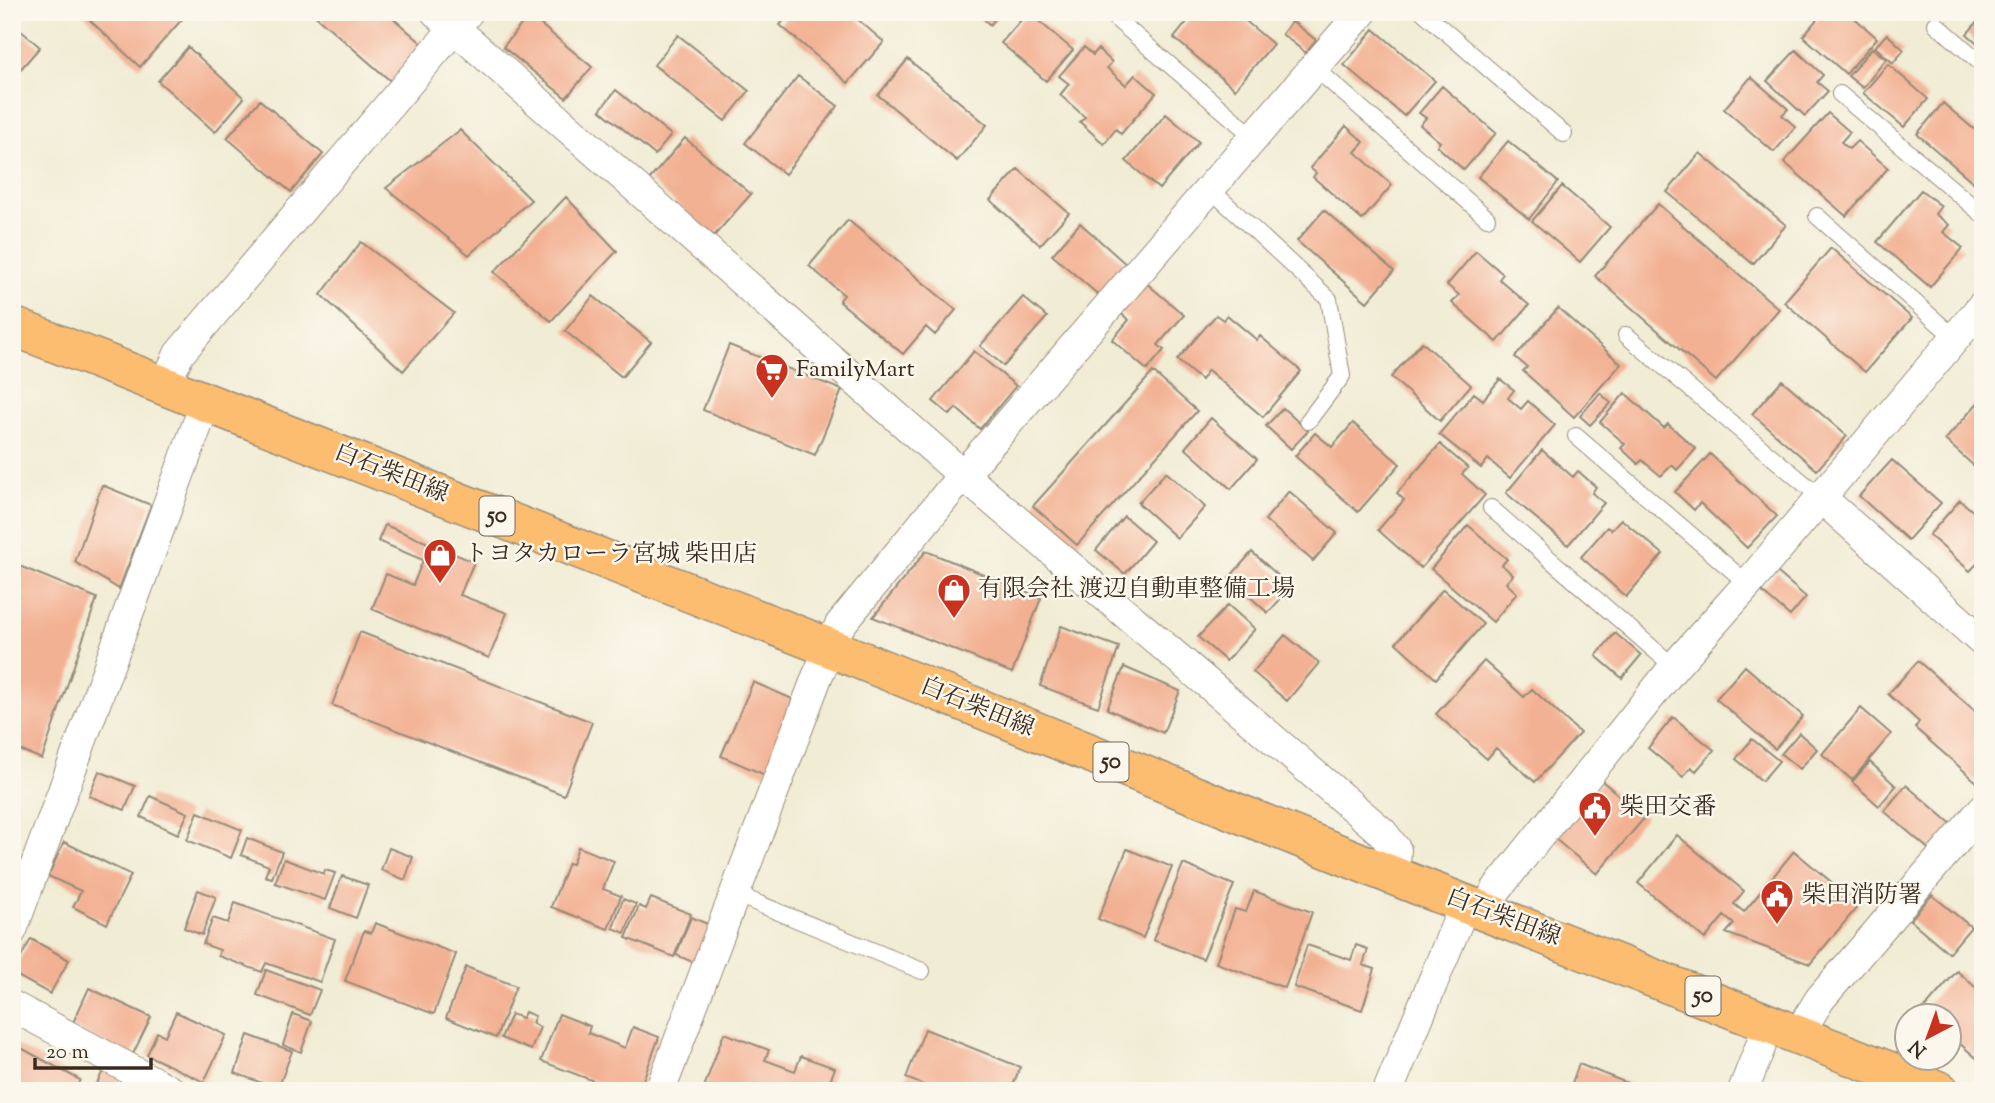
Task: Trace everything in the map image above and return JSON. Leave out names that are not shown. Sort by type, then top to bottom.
[{"type":"main road","name":"白石柴田線","points":[[12,326],[828,647],[1394,876],[1940,1091]]},
{"type":"street","points":[[660,1091],[828,647],[840,625],[963,475],[1362,12]]},
{"type":"street","points":[[165,385],[179,354],[453,18],[963,475],[1382,832],[1396,850],[1394,876]]},
{"type":"street","points":[[1388,1091],[1476,908],[1496,890],[1674,667],[1748,584],[1819,496],[1983,305]]},
{"type":"street","points":[[12,930],[206,401]]},
{"type":"street","points":[[1819,496],[1983,642]]},
{"type":"street","points":[[1743,1091],[1785,1028],[1820,999],[1983,809]]},
{"type":"street","points":[[12,1006],[171,1091]]},
{"type":"lane","points":[[1108,12],[1254,137]]},
{"type":"lane","points":[[1423,12],[1564,134]]},
{"type":"lane","points":[[1936,24],[1983,65]]},
{"type":"lane","points":[[1315,68],[1487,218]]},
{"type":"lane","points":[[1840,94],[1983,215]]},
{"type":"lane","points":[[1209,188],[1329,299],[1342,376],[1308,421]]},
{"type":"lane","points":[[1817,216],[1954,337]]},
{"type":"lane","points":[[1626,335],[1819,496]]},
{"type":"lane","points":[[1576,436],[1748,584]]},
{"type":"lane","points":[[1492,508],[1674,667]]},
{"type":"lane","points":[[735,894],[922,971]]},
{"type":"building","points":[[81,12],[179,12],[184,17],[140,67]]},
{"type":"building","points":[[311,12],[386,12],[426,47],[394,84]]},
{"type":"building","points":[[791,12],[849,12],[884,42],[848,83],[780,25]]},
{"type":"building","points":[[976,12],[1001,12],[990,25]]},
{"type":"building","points":[[1028,12],[1073,50],[1046,81],[1001,43]]},
{"type":"building","points":[[1195,12],[1235,12],[1273,44],[1235,89],[1174,38]]},
{"type":"building","points":[[1823,12],[1848,12],[1877,38],[1846,74],[1803,36]]},
{"type":"building","points":[[529,15],[592,67],[566,98],[503,47]]},
{"type":"building","points":[[1983,15],[1983,48],[1967,34]]},
{"type":"building","points":[[1292,21],[1316,40],[1306,53],[1282,34]]},
{"type":"building","points":[[12,23],[40,47],[12,79]]},
{"type":"building","points":[[1374,29],[1435,81],[1404,116],[1344,65]]},
{"type":"building","points":[[1887,34],[1904,50],[1893,63],[1875,47]]},
{"type":"building","points":[[678,35],[749,91],[725,121],[654,65]]},
{"type":"building","points":[[188,47],[244,98],[215,132],[158,81]]},
{"type":"building","points":[[1084,47],[1093,55],[1098,49],[1112,62],[1107,68],[1126,85],[1135,75],[1156,93],[1121,134],[1116,129],[1104,144],[1080,122],[1085,117],[1060,95],[1069,84],[1059,76]]},
{"type":"building","points":[[1872,48],[1886,59],[1863,88],[1848,76]]},
{"type":"building","points":[[1796,50],[1823,75],[1817,82],[1828,91],[1805,116],[1767,81]]},
{"type":"building","points":[[908,59],[987,125],[957,161],[878,95]]},
{"type":"building","points":[[1888,64],[1928,99],[1904,127],[1863,93]]},
{"type":"building","points":[[798,76],[838,106],[785,174],[745,143]]},
{"type":"building","points":[[1751,77],[1788,109],[1782,115],[1796,127],[1774,152],[1724,109]]},
{"type":"building","points":[[1442,86],[1496,133],[1464,170],[1437,146],[1440,142],[1420,125],[1426,118],[1419,113]]},
{"type":"building","points":[[616,90],[671,135],[655,155],[600,110]]},
{"type":"building","points":[[260,100],[323,154],[291,192],[227,138]]},
{"type":"building","points":[[1943,103],[1983,137],[1983,170],[1973,182],[1917,134]]},
{"type":"building","points":[[1828,113],[1850,132],[1841,142],[1849,149],[1857,141],[1888,168],[1846,216],[1784,162]]},
{"type":"building","points":[[1166,114],[1199,142],[1159,189],[1126,161]]},
{"type":"building","points":[[1346,126],[1364,142],[1355,152],[1392,185],[1362,220],[1313,177],[1316,173],[1310,168]]},
{"type":"building","points":[[460,130],[531,200],[469,255],[386,188]]},
{"type":"building","points":[[685,138],[751,194],[714,236],[649,180]]},
{"type":"building","points":[[1508,141],[1558,182],[1529,219],[1478,177]]},
{"type":"building","points":[[1700,153],[1786,225],[1753,264],[1667,192]]},
{"type":"building","points":[[1018,169],[1069,213],[1040,245],[990,200]]},
{"type":"building","points":[[1562,186],[1610,227],[1580,262],[1532,221]]},
{"type":"building","points":[[1921,190],[1941,206],[1935,214],[1949,225],[1943,232],[1963,248],[1930,287],[1877,242]]},
{"type":"building","points":[[566,197],[617,251],[551,321],[494,272]]},
{"type":"building","points":[[1658,204],[1779,309],[1716,381],[1595,276]]},
{"type":"building","points":[[1324,210],[1394,271],[1367,302],[1297,241]]},
{"type":"building","points":[[848,220],[956,310],[935,335],[926,327],[903,354],[839,301],[844,295],[809,266]]},
{"type":"building","points":[[1080,223],[1128,266],[1101,297],[1052,255]]},
{"type":"building","points":[[361,242],[454,313],[403,371],[321,295]]},
{"type":"building","points":[[1831,248],[1912,318],[1865,372],[1784,302]]},
{"type":"building","points":[[1476,251],[1503,274],[1499,279],[1529,305],[1497,342],[1452,303],[1459,295],[1447,285]]},
{"type":"building","points":[[1145,282],[1184,315],[1158,345],[1164,350],[1147,370],[1112,340],[1129,320],[1119,312]]},
{"type":"building","points":[[593,296],[651,342],[622,377],[565,331]]},
{"type":"building","points":[[1023,297],[1047,317],[1004,366],[980,346]]},
{"type":"building","points":[[1558,308],[1621,364],[1574,417],[1523,371],[1527,367],[1515,357]]},
{"type":"building","points":[[1216,315],[1223,320],[1227,315],[1257,340],[1260,336],[1301,371],[1263,417],[1208,370],[1201,380],[1177,360]]},
{"type":"building","points":[[1422,342],[1471,385],[1440,421],[1391,377]]},
{"type":"building","name":"FamilyMart","points":[[729,345],[842,390],[815,455],[703,410]]},
{"type":"building","points":[[974,351],[1016,386],[980,429],[956,408],[950,415],[933,401]]},
{"type":"building","points":[[1153,372],[1197,411],[1077,545],[1033,506]]},
{"type":"building","points":[[1500,379],[1514,390],[1508,398],[1521,409],[1528,401],[1555,425],[1510,478],[1488,459],[1481,468],[1439,434],[1474,393],[1483,400]]},
{"type":"building","points":[[1782,380],[1847,436],[1817,470],[1752,414]]},
{"type":"building","points":[[1600,393],[1611,403],[1590,425],[1580,416]]},
{"type":"building","points":[[1625,393],[1664,428],[1668,424],[1696,449],[1677,470],[1672,465],[1661,476],[1642,460],[1638,464],[1621,448],[1625,444],[1600,422]]},
{"type":"building","points":[[1981,399],[1983,401],[1983,474],[1945,440]]},
{"type":"building","points":[[1283,408],[1308,431],[1291,449],[1266,426]]},
{"type":"building","points":[[1211,418],[1257,459],[1231,489],[1185,448]]},
{"type":"building","points":[[1353,423],[1400,464],[1358,512],[1295,456],[1315,433],[1332,447]]},
{"type":"building","points":[[1440,444],[1468,468],[1462,474],[1485,495],[1421,568],[1378,530],[1404,500],[1397,493]]},
{"type":"building","points":[[1542,450],[1573,477],[1578,471],[1596,487],[1592,493],[1604,503],[1568,545],[1506,493]]},
{"type":"building","points":[[1710,454],[1777,516],[1747,548],[1700,503],[1694,510],[1675,492]]},
{"type":"building","points":[[1892,460],[1941,503],[1908,540],[1859,496]]},
{"type":"building","points":[[1166,472],[1205,507],[1177,538],[1138,503]]},
{"type":"building","points":[[102,485],[151,505],[119,589],[75,562]]},
{"type":"building","points":[[1289,491],[1337,533],[1313,561],[1265,520]]},
{"type":"building","points":[[1960,500],[1983,520],[1983,557],[1970,571],[1929,535]]},
{"type":"building","points":[[1124,516],[1153,541],[1125,574],[1096,550]]},
{"type":"building","points":[[1621,519],[1663,554],[1626,597],[1581,557],[1607,527],[1611,530]]},
{"type":"building","points":[[385,525],[474,562],[460,595],[507,613],[489,658],[372,609],[386,574],[413,585],[423,560],[378,541]]},
{"type":"building","points":[[1468,525],[1507,559],[1502,565],[1513,575],[1506,583],[1517,593],[1493,622],[1431,569]]},
{"type":"building","points":[[926,551],[1041,598],[1012,673],[873,617]]},
{"type":"building","points":[[1252,552],[1291,587],[1268,613],[1229,578]]},
{"type":"building","points":[[12,563],[97,598],[42,759],[12,747]]},
{"type":"building","points":[[1777,572],[1806,597],[1790,616],[1761,591]]},
{"type":"building","points":[[1443,589],[1483,624],[1436,679],[1396,643]]},
{"type":"building","points":[[1228,605],[1255,629],[1226,661],[1198,637]]},
{"type":"building","points":[[1061,626],[1119,647],[1098,707],[1040,686]]},
{"type":"building","points":[[360,632],[592,722],[564,795],[332,705]]},
{"type":"building","points":[[1615,633],[1641,655],[1622,678],[1596,656]]},
{"type":"building","points":[[1285,635],[1319,663],[1287,701],[1253,672]]},
{"type":"building","points":[[1484,661],[1524,697],[1532,689],[1580,733],[1535,782],[1496,748],[1487,759],[1436,714]]},
{"type":"building","points":[[1918,661],[1983,718],[1983,780],[1979,784],[1915,728],[1919,722],[1888,694]]},
{"type":"building","points":[[1745,666],[1803,716],[1775,749],[1716,699]]},
{"type":"building","points":[[1124,667],[1180,691],[1163,733],[1107,709]]},
{"type":"building","points":[[753,682],[797,701],[765,775],[721,756]]},
{"type":"building","points":[[1861,708],[1891,734],[1852,780],[1822,754]]},
{"type":"building","points":[[1673,717],[1714,750],[1696,771],[1691,767],[1683,777],[1648,748]]},
{"type":"building","points":[[1799,733],[1817,749],[1800,769],[1781,754]]},
{"type":"building","points":[[1752,739],[1779,761],[1762,781],[1736,759]]},
{"type":"building","points":[[1870,762],[1896,786],[1879,806],[1852,782]]},
{"type":"building","points":[[99,771],[135,786],[125,810],[89,796]]},
{"type":"building","points":[[1602,781],[1645,817],[1597,874],[1554,838]]},
{"type":"building","points":[[1906,785],[1954,826],[1932,852],[1884,811]]},
{"type":"building","points":[[150,796],[188,813],[178,834],[141,817]]},
{"type":"building","points":[[198,812],[242,830],[231,858],[187,840]]},
{"type":"building","points":[[1677,835],[1744,891],[1734,904],[1744,912],[1794,851],[1859,905],[1810,964],[1726,933],[1734,924],[1724,916],[1705,939],[1638,883]]},
{"type":"building","points":[[247,838],[282,852],[272,878],[265,876],[269,866],[241,855]]},
{"type":"building","points":[[64,842],[131,875],[107,924],[73,907],[81,891],[48,876]]},
{"type":"building","points":[[578,847],[614,861],[603,889],[621,896],[608,929],[551,907],[568,863],[572,864]]},
{"type":"building","points":[[389,848],[413,857],[405,880],[381,870]]},
{"type":"building","points":[[1127,849],[1172,867],[1143,938],[1098,919]]},
{"type":"building","points":[[284,859],[324,874],[325,870],[335,873],[325,900],[275,883]]},
{"type":"building","points":[[1183,864],[1234,885],[1203,959],[1153,940]]},
{"type":"building","points":[[342,876],[368,885],[356,918],[330,908]]},
{"type":"building","points":[[198,890],[216,897],[202,935],[184,928]]},
{"type":"building","points":[[1254,891],[1312,912],[1285,988],[1216,963],[1235,909],[1246,912]]},
{"type":"building","points":[[1932,895],[1971,927],[1949,953],[1910,920]]},
{"type":"building","points":[[651,898],[691,914],[674,957],[626,938],[639,906],[646,909]]},
{"type":"building","points":[[623,899],[636,904],[625,933],[613,928]]},
{"type":"building","points":[[235,903],[335,939],[320,982],[266,963],[262,972],[218,956],[220,950],[203,944],[213,918],[228,923]]},
{"type":"building","points":[[691,917],[710,925],[695,963],[676,955]]},
{"type":"building","points":[[375,923],[456,954],[434,1014],[345,981],[364,931],[371,933]]},
{"type":"building","points":[[31,939],[69,960],[50,994],[12,973]]},
{"type":"building","points":[[1307,945],[1351,960],[1356,945],[1368,949],[1363,965],[1375,969],[1362,1010],[1294,987]]},
{"type":"building","points":[[466,967],[516,986],[496,1038],[446,1018]]},
{"type":"building","points":[[266,970],[320,990],[310,1015],[257,995]]},
{"type":"building","points":[[1957,971],[1983,994],[1981,1062],[1964,1047],[1964,1002],[1930,1002]]},
{"type":"building","points":[[89,988],[151,1017],[132,1056],[71,1027]]},
{"type":"building","points":[[176,1012],[226,1035],[204,1082],[147,1055],[157,1032],[165,1036]]},
{"type":"building","points":[[525,1012],[535,1016],[532,1023],[540,1027],[531,1050],[501,1038],[511,1014],[522,1018]]},
{"type":"building","points":[[293,1014],[312,1021],[301,1052],[283,1045]]},
{"type":"building","points":[[559,1014],[590,1026],[588,1033],[625,1048],[633,1027],[659,1037],[639,1091],[620,1091],[541,1061]]},
{"type":"building","points":[[925,1029],[1020,1067],[1011,1091],[938,1091],[906,1078]]},
{"type":"building","points":[[724,1033],[769,1050],[765,1060],[795,1071],[801,1056],[835,1068],[826,1091],[703,1090]]},
{"type":"building","points":[[248,1035],[292,1051],[278,1089],[235,1073]]},
{"type":"building","points":[[12,1043],[80,1080],[74,1091],[20,1091],[12,1087]]},
{"type":"building","points":[[1579,1064],[1647,1091],[1569,1091]]},
{"type":"building","points":[[104,1069],[143,1091],[93,1091]]},
{"type":"building","points":[[834,1080],[862,1091],[830,1091]]},
{"type":"place","name":"FamilyMart","points":[[772,400]]},
{"type":"place","name":"トヨタカローラ宮城 柴田店","points":[[440,585]]},
{"type":"place","name":"有限会社 渡辺自動車整備工場","points":[[954,620]]},
{"type":"place","name":"柴田交番","points":[[1595,838]]},
{"type":"place","name":"柴田消防署","points":[[1777,926]]}]
